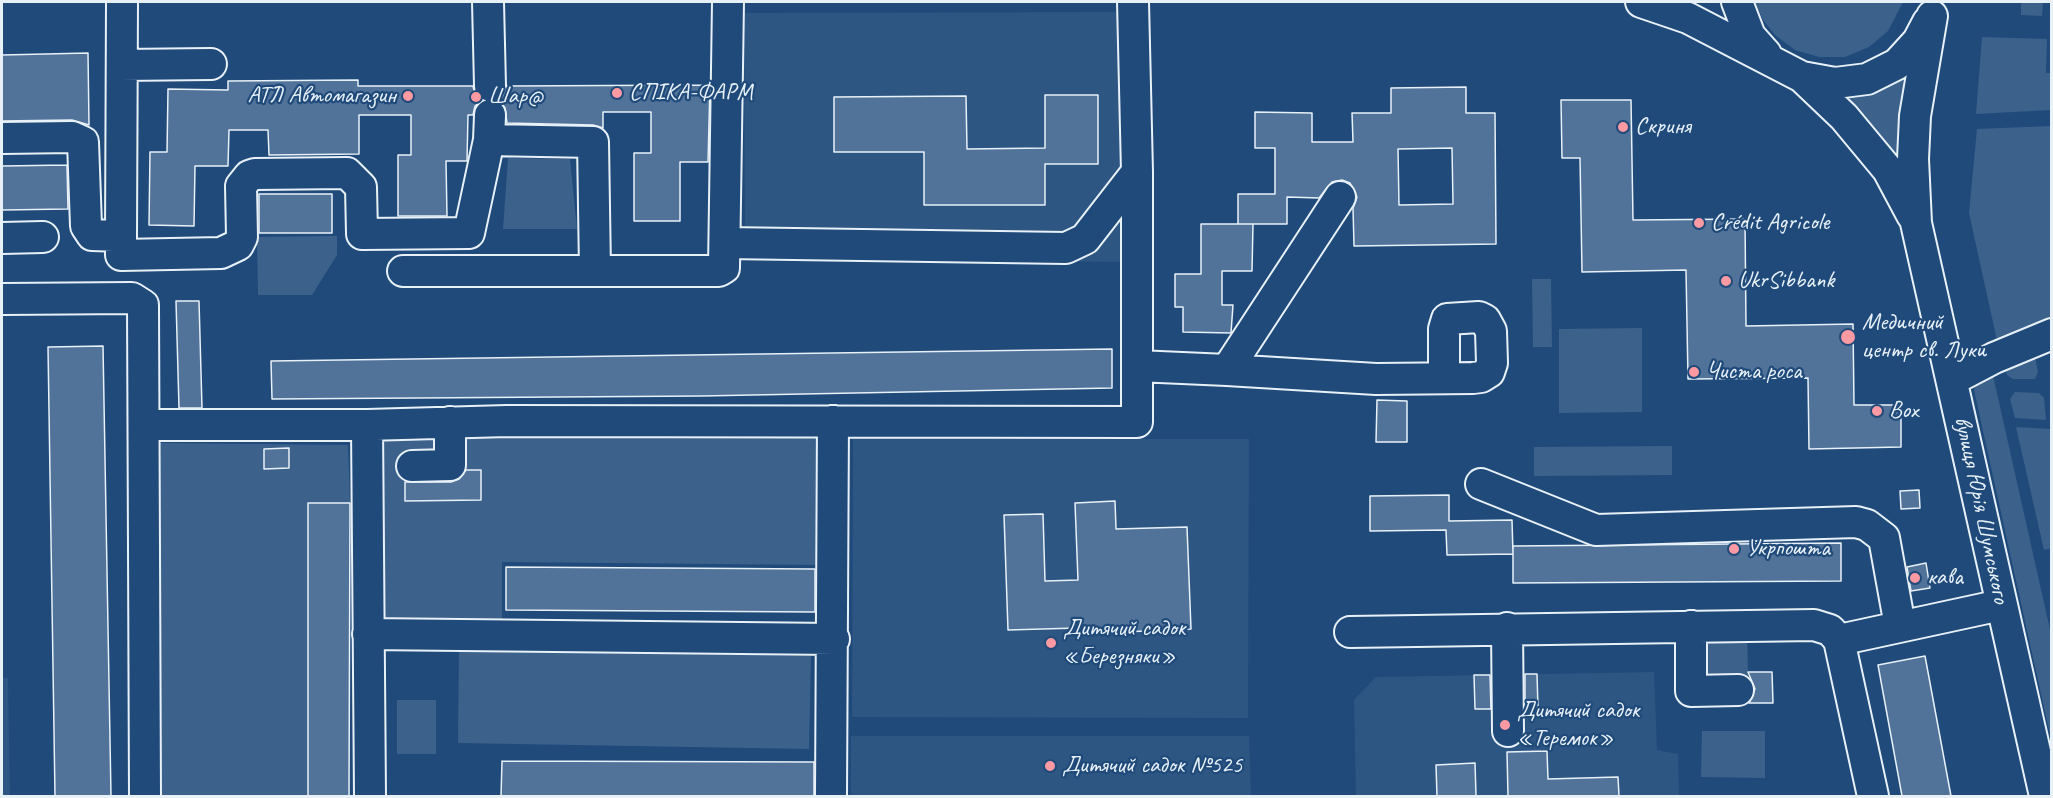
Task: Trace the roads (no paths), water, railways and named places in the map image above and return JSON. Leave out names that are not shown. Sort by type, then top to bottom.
[{"type":"street","points":[[122,2],[121,255],[221,254],[231,251],[242,237],[241,186],[244,180],[255,174],[346,173],[361,187],[362,234],[470,233],[489,128],[592,142],[595,271]]},
{"type":"street","points":[[488,2],[490,86]]},
{"type":"street","points":[[403,271],[718,271],[725,264],[726,243],[728,2]]},
{"type":"street","points":[[145,425],[367,425],[450,422],[1137,422],[1137,172],[1133,2]]},
{"type":"street","points":[[1641,2],[1688,18],[1802,77],[1834,83],[1867,79],[1897,64],[1918,41],[1933,9]]},
{"type":"street","points":[[1737,2],[1750,36],[1770,59]]},
{"type":"street","name":"вулиця Юрія Шумського","points":[[1933,9],[1916,116],[1913,159],[1916,223],[2001,605],[2047,791]]},
{"type":"street","points":[[122,65],[211,64]]},
{"type":"street","name":"вулиця Юрія Шумського","points":[[1802,77],[1844,117],[1888,170],[1916,223]]},
{"type":"street","points":[[2,138],[78,138],[85,148],[88,232],[98,236],[121,236]]},
{"type":"street","points":[[726,243],[1066,248],[1085,239],[1137,172]]},
{"type":"street","points":[[1227,370],[1340,197]]},
{"type":"street","points":[[2,238],[43,237]]},
{"type":"street","points":[[2,299],[132,298],[143,305],[145,796]]},
{"type":"street","points":[[1952,380],[1994,358],[2052,334]]},
{"type":"street","points":[[1137,366],[1376,379],[1444,378]]},
{"type":"street","points":[[831,796],[834,639],[832,421]]},
{"type":"street","points":[[412,466],[450,465],[450,422]]},
{"type":"street","points":[[367,425],[370,796]]},
{"type":"street","points":[[1481,484],[1596,530],[1856,522],[1867,525],[1884,538],[1900,626]]},
{"type":"street","points":[[1839,640],[2001,605]]},
{"type":"street","points":[[1350,632],[1814,625],[1830,630],[1839,640],[1874,796]]},
{"type":"street","points":[[1691,626],[1691,691],[1737,690]]},
{"type":"street","points":[[1507,628],[1508,731]]},
{"type":"street","points":[[368,634],[834,639]]},
{"type":"place","name":"СПІКА-ФАРМ","points":[[617,93]]},
{"type":"place","name":"АТЛ Автомагазин","points":[[408,96]]},
{"type":"place","name":"Шар@","points":[[476,97]]},
{"type":"place","name":"Скриня","points":[[1623,127]]},
{"type":"place","name":"Crédit Agricole","points":[[1699,223]]},
{"type":"place","name":"UkrSibbank","points":[[1726,281]]},
{"type":"place","name":"Медичний центр св. Луки","points":[[1848,337]]},
{"type":"place","name":"Чиста роса","points":[[1694,372]]},
{"type":"place","name":"Box","points":[[1877,411]]},
{"type":"place","name":"Укрпошта","points":[[1734,549]]},
{"type":"place","name":"кава","points":[[1915,578]]},
{"type":"place","name":"Дитячий садок «Березняки»","points":[[1051,643]]},
{"type":"place","name":"Дитячий садок «Теремок»","points":[[1505,725]]},
{"type":"place","name":"Дитячий садок №525","points":[[1050,766]]}]
